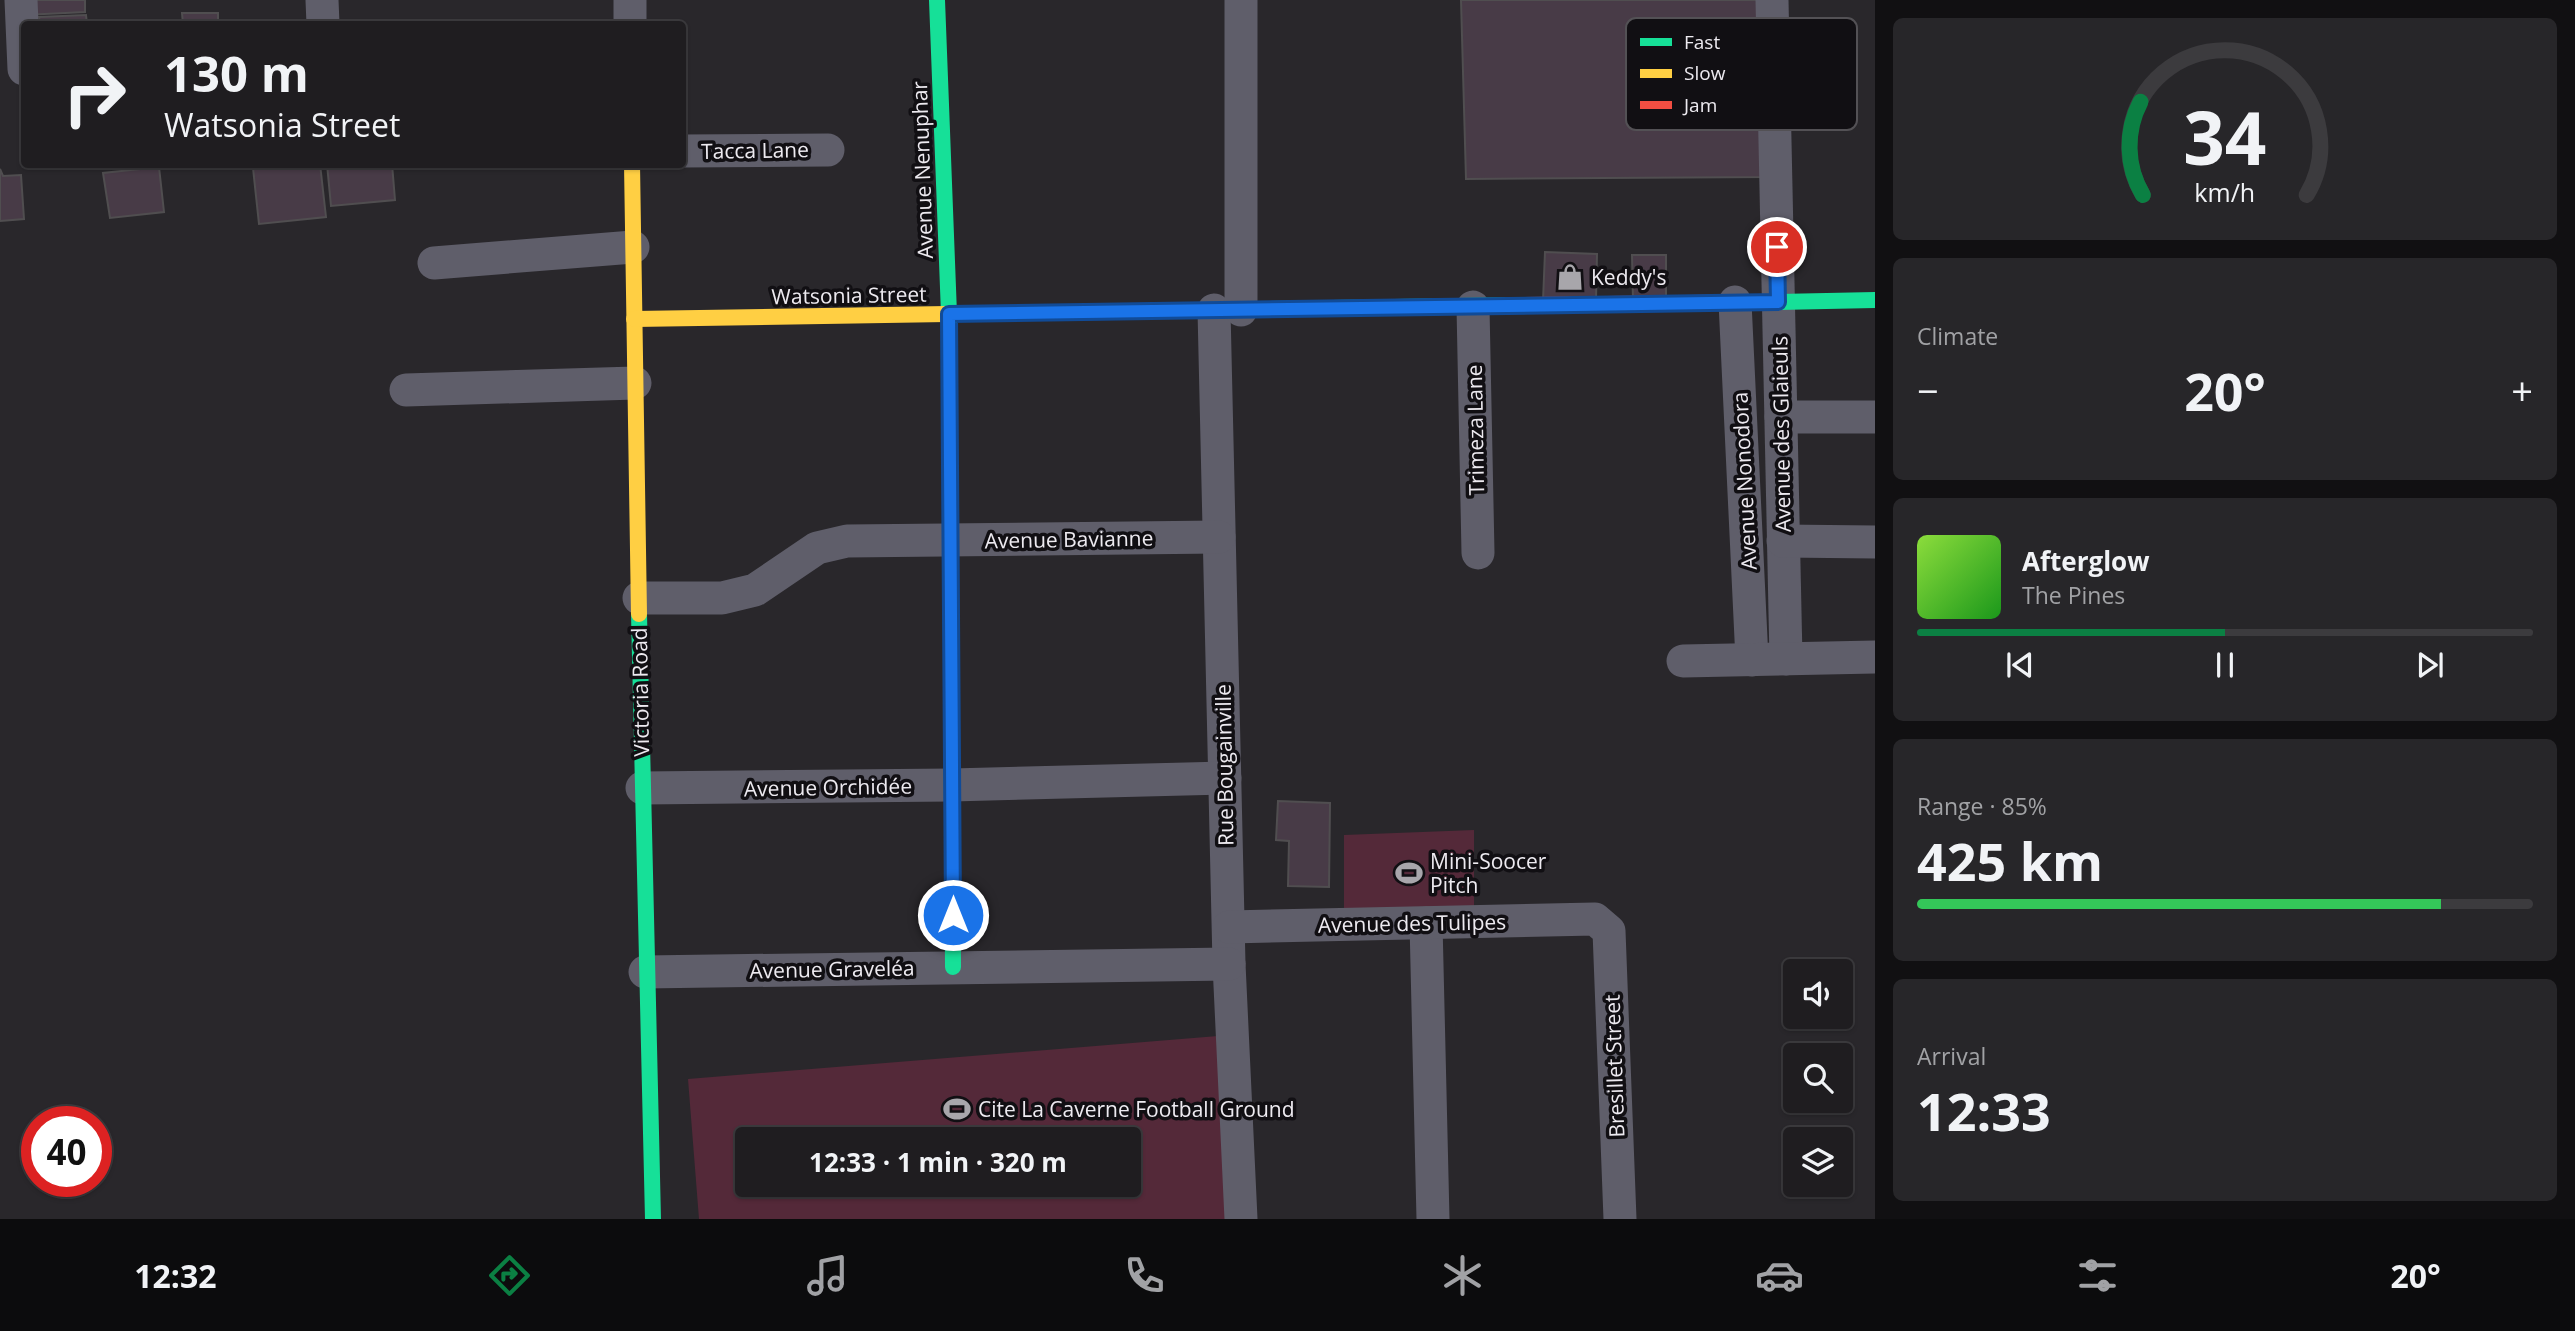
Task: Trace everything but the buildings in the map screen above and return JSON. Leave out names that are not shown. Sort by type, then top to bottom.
[{"type":"street","points":[[21,0],[22,21]]},
{"type":"street","points":[[322,0],[323,21]]},
{"type":"street","points":[[629,0],[630,21]]},
{"type":"street","name":"Avenue Nenuphar","points":[[937,0],[949,314],[953,967]]},
{"type":"street","name":"Rue Bougainville","points":[[1241,0],[1219,537],[1229,964],[1241,1219]]},
{"type":"street","name":"Avenue des Glaieuls","points":[[1772,0],[1772,18]]},
{"type":"street","name":"Avenue des Glaieuls","points":[[1775,130],[1786,659]]},
{"type":"street","name":"Tacca Lane","points":[[686,151],[828,150]]},
{"type":"street","name":"Victoria Road","points":[[632,168],[645,972],[653,1219]]},
{"type":"street","points":[[435,263],[633,247]]},
{"type":"street","name":"Watsonia Street","points":[[634,319],[1875,300]]},
{"type":"street","name":"Avenue Nonodora","points":[[1735,302],[1752,660]]},
{"type":"street","name":"Trimeza Lane","points":[[1473,307],[1478,553]]},
{"type":"street","points":[[406,390],[635,383]]},
{"type":"street","points":[[1781,417],[1875,417]]},
{"type":"street","name":"Avenue Bavianne","points":[[639,598],[722,598],[755,590],[817,548],[848,541],[1219,537]]},
{"type":"street","points":[[1783,541],[1875,542]]},
{"type":"street","points":[[1683,661],[1875,657]]},
{"type":"street","name":"Avenue Orchidée","points":[[642,788],[952,785],[1225,778]]},
{"type":"street","name":"Avenue des Tulipes","points":[[1229,927],[1595,919]]},
{"type":"street","name":"Bresillet Street","points":[[1595,919],[1609,931],[1620,1219]]},
{"type":"street","points":[[1426,923],[1433,1219]]},
{"type":"street","name":"Avenue Graveléa","points":[[645,972],[1229,964]]},
{"type":"shaded area","name":"Mini-Soocer Pitch","points":[[1474,830],[1474,912],[1344,915],[1344,835]]},
{"type":"shaded area","name":"Cite La Caverne Football Ground","points":[[1218,1036],[1233,1219],[699,1219],[688,1079]]},
{"type":"traffic: fast","points":[[937,0],[949,314],[953,967]]},
{"type":"traffic: fast","points":[[1773,302],[1875,300]]},
{"type":"traffic: fast","points":[[947,314],[1520,305]]},
{"type":"traffic: fast","points":[[639,614],[653,1219]]},
{"type":"traffic: slow","points":[[632,168],[639,614]]},
{"type":"traffic: slow","points":[[634,319],[947,314]]},
{"type":"traffic: jam","points":[[1520,305],[1773,302]]},
{"type":"place","name":"Keddy's","points":[[1570,277]]},
{"type":"place","name":"Mini-Soocer Pitch","points":[[1409,873]]},
{"type":"place","name":"Cite La Caverne Football Ground","points":[[957,1109]]},
{"type":"route","points":[[953,915],[949,314],[1778,302],[1777,247]]}]
